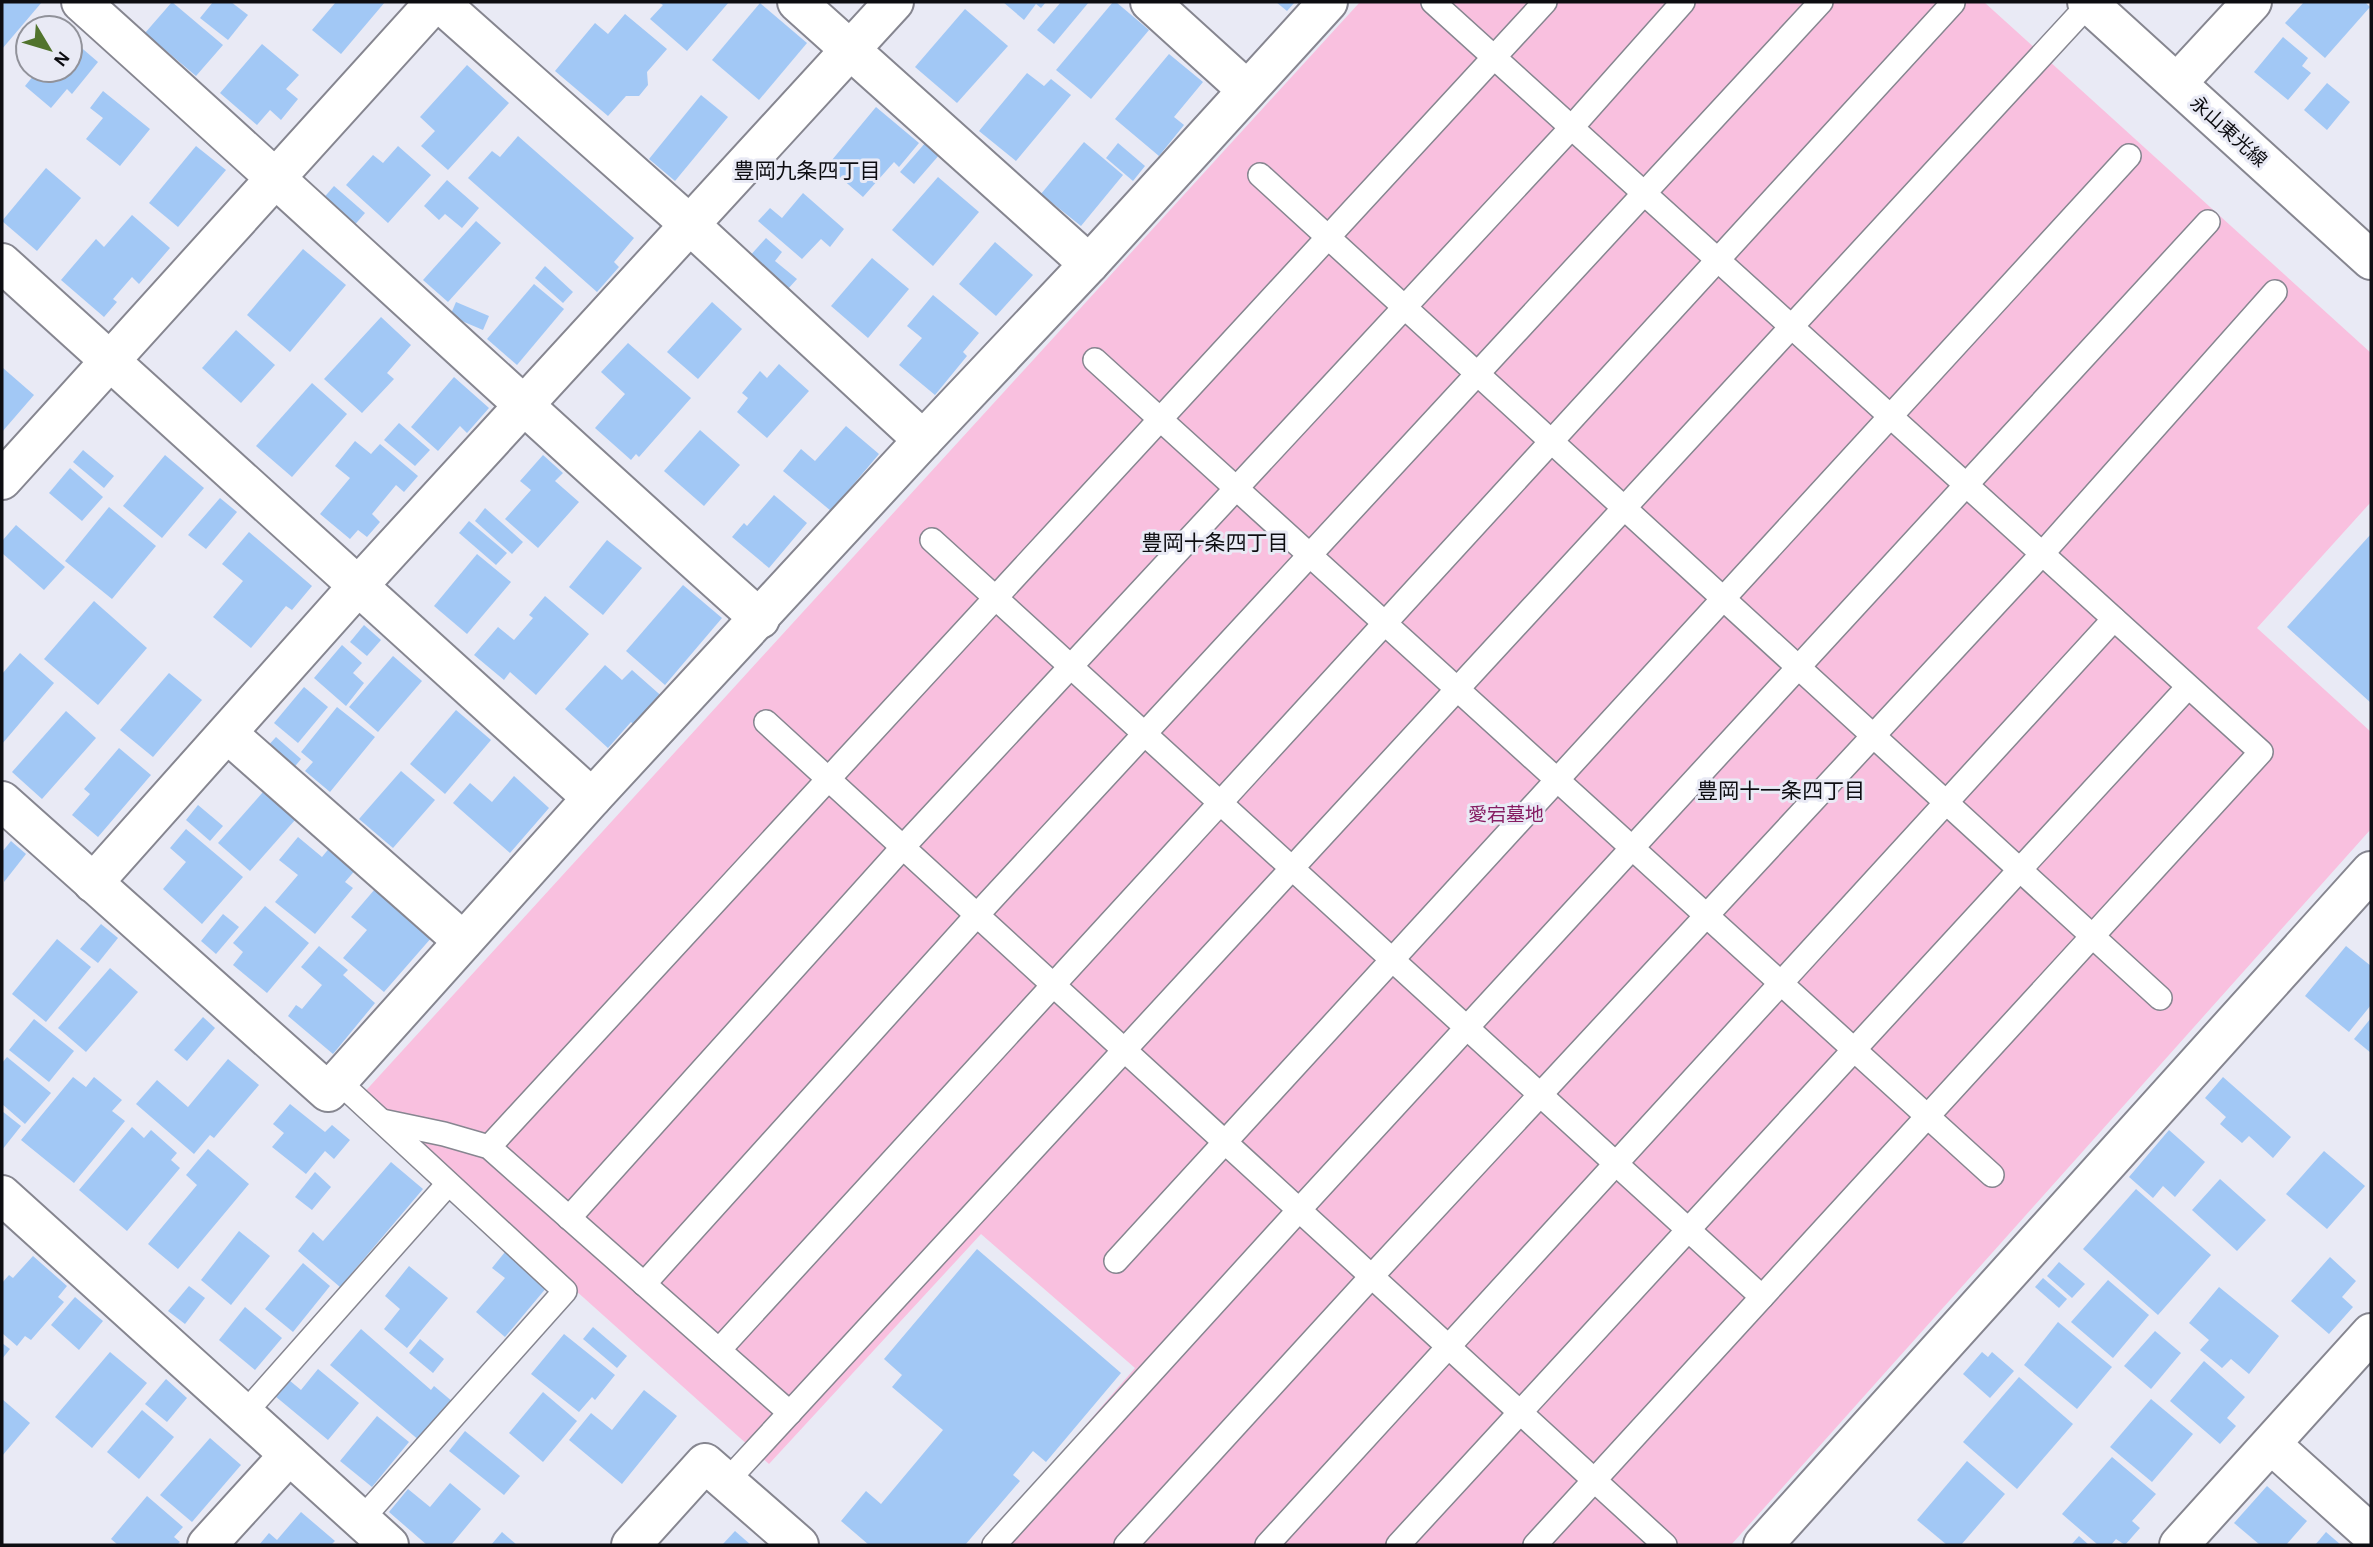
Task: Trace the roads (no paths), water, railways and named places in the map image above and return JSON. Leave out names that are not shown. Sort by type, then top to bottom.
[{"type":"street","points":[[81,2],[277,178],[523,406],[760,618]]},
{"type":"street","points":[[2,480],[437,2],[689,224],[923,440]]},
{"type":"street","points":[[797,2],[1089,264]]},
{"type":"street","points":[[93,883],[357,587],[894,2]]},
{"type":"street","points":[[1150,2],[1247,90]]},
{"type":"street","points":[[2,801],[328,1092],[592,799],[1089,264],[1328,2]]},
{"type":"street","points":[[2177,83],[2252,2]]},
{"type":"street","name":"永山東光線","points":[[2088,3],[2371,260]]},
{"type":"street","points":[[2,263],[592,799]]},
{"type":"street","points":[[228,734],[463,942]]},
{"type":"street","points":[[1763,1545],[2371,871]]},
{"type":"street","points":[[2,1195],[389,1545]]},
{"type":"street","points":[[2179,1545],[2371,1333]]},
{"type":"street","points":[[2272,1445],[2371,1534]]},
{"type":"street","points":[[207,1545],[289,1455]]},
{"type":"street","points":[[631,1545],[716,1472],[799,1545]]},
{"type":"lane","points":[[1433,2],[2261,752],[1535,1545]]},
{"type":"lane","points":[[489,1147],[1545,2]]},
{"type":"lane","points":[[569,1218],[903,847],[1572,127],[1683,2]]},
{"type":"lane","points":[[645,1284],[977,915],[1821,2]]},
{"type":"lane","points":[[719,1350],[1953,3]]},
{"type":"lane","points":[[716,1472],[790,1413],[2088,3]]},
{"type":"lane","points":[[1116,1261],[2129,156]]},
{"type":"lane","points":[[1260,175],[2160,998]]},
{"type":"lane","points":[[994,1545],[2208,222]]},
{"type":"lane","points":[[1126,1545],[1540,1094],[2042,554],[2275,292]]},
{"type":"lane","points":[[1095,360],[1992,1175]]},
{"type":"lane","points":[[932,540],[1762,1297]]},
{"type":"lane","points":[[1267,1545],[2114,620]]},
{"type":"lane","points":[[1398,1545],[2189,687]]},
{"type":"lane","points":[[766,722],[1665,1545]]},
{"type":"lane","points":[[338,1081],[565,1291],[361,1520]]},
{"type":"lane","points":[[380,1121],[444,1134],[489,1147],[790,1413]]},
{"type":"lane","points":[[244,1414],[449,1184]]},
{"type":"district","name":"豊岡九条四丁目","points":[[807,171]]},
{"type":"district","name":"豊岡十条四丁目","points":[[1215,543]]},
{"type":"district","name":"豊岡十一条四丁目","points":[[1781,791]]},
{"type":"park label","name":"愛宕墓地","points":[[1506,814]]}]
